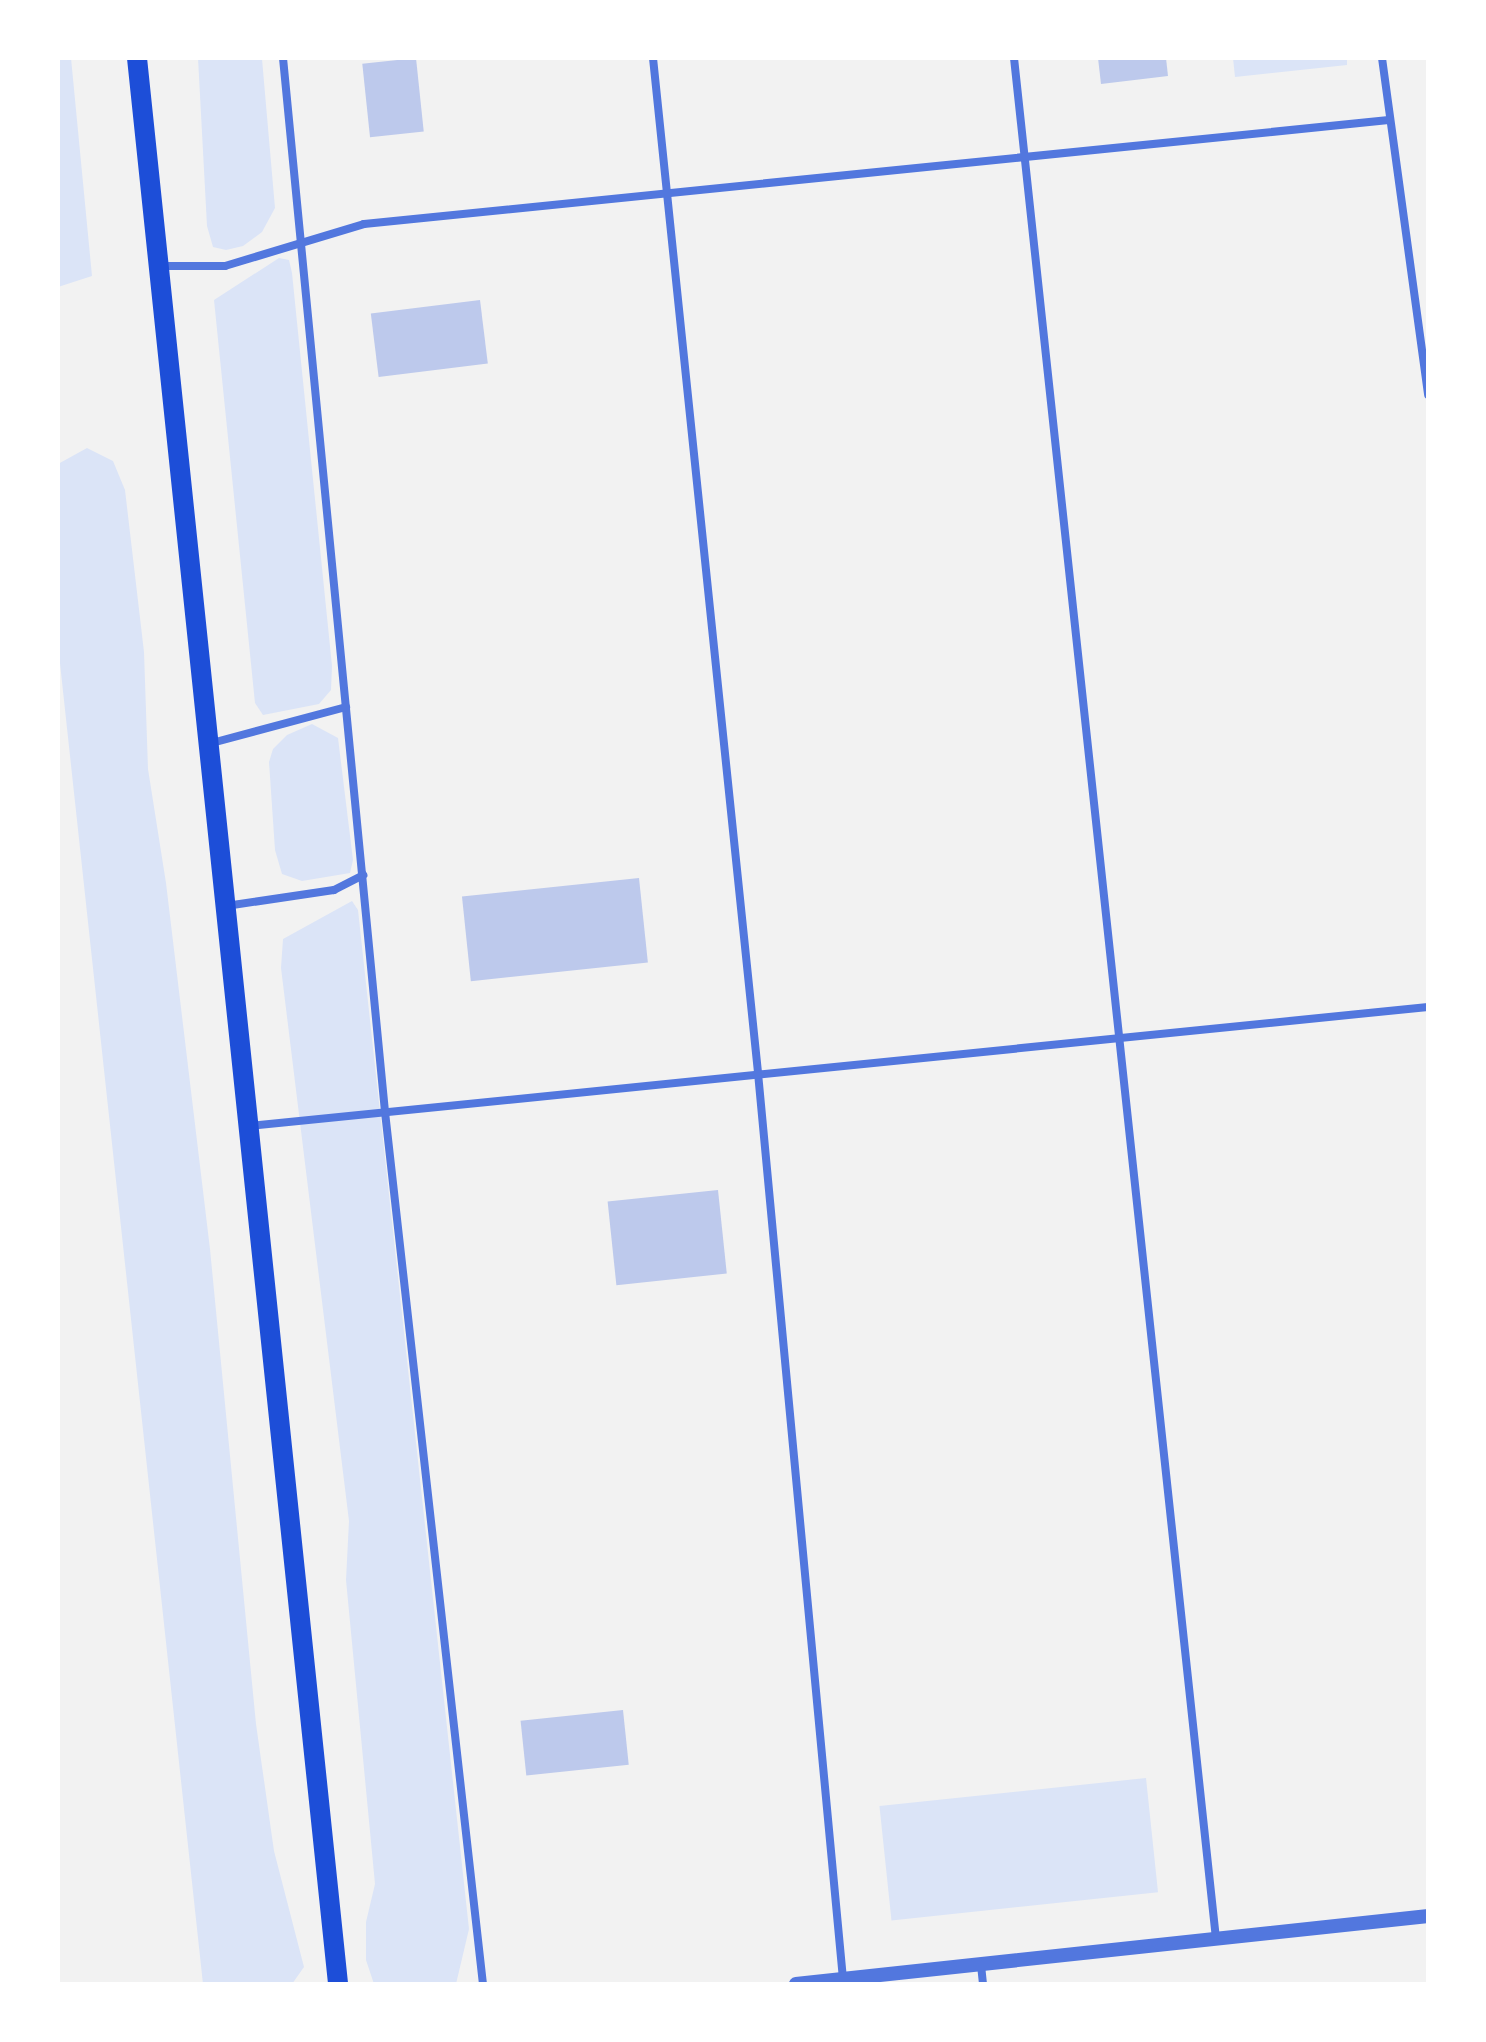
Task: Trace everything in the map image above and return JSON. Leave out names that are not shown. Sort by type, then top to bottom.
[{"type":"main road","points":[[137,58],[338,1984]]},
{"type":"street","points":[[283,58],[385,1112],[483,1984]]},
{"type":"street","points":[[653,58],[758,1073],[843,1979]]},
{"type":"street","points":[[1014,58],[1216,1939]]},
{"type":"street","points":[[1382,58],[1428,395]]},
{"type":"street","points":[[159,266],[225,266],[301,240],[364,224],[1389,120]]},
{"type":"street","points":[[208,744],[346,707]]},
{"type":"street","points":[[226,906],[334,890],[363,875]]},
{"type":"street","points":[[249,1127],[1428,1007]]},
{"type":"street","points":[[796,1984],[1428,1916]]},
{"type":"street","points":[[981,1965],[983,1984]]},
{"type":"shaded area","points":[[58,58],[71,58],[92,276],[58,287]]},
{"type":"shaded area","points":[[198,58],[262,59],[275,208],[262,232],[243,246],[226,250],[213,247],[207,226]]},
{"type":"shaded area","points":[[1233,58],[1347,58],[1347,65],[1235,77]]},
{"type":"shaded area","points":[[279,258],[289,260],[292,273],[332,666],[331,690],[319,704],[263,715],[255,703],[214,300]]},
{"type":"shaded area","points":[[87,448],[113,461],[125,490],[144,652],[148,769],[166,883],[210,1249],[256,1724],[274,1851],[304,1967],[292,1984],[203,1984],[58,645],[58,464]]},
{"type":"shaded area","points":[[312,724],[338,738],[353,860],[350,873],[302,881],[282,874],[275,850],[269,762],[273,749],[287,735]]},
{"type":"shaded area","points":[[352,901],[358,910],[469,1929],[456,1984],[374,1984],[366,1960],[366,1922],[375,1884],[346,1580],[349,1521],[281,968],[283,939]]},
{"type":"shaded area","points":[[1146,1778],[1158,1892],[891,1920],[879,1806]]},
{"type":"building","points":[[416,58],[424,132],[370,137],[362,64]]},
{"type":"building","points":[[1098,58],[1166,58],[1168,76],[1101,84]]},
{"type":"building","points":[[480,300],[488,364],[379,377],[371,313]]},
{"type":"building","points":[[639,878],[648,963],[471,981],[462,897]]},
{"type":"building","points":[[718,1190],[727,1274],[616,1285],[608,1202]]},
{"type":"building","points":[[623,1710],[629,1765],[526,1775],[521,1721]]}]
